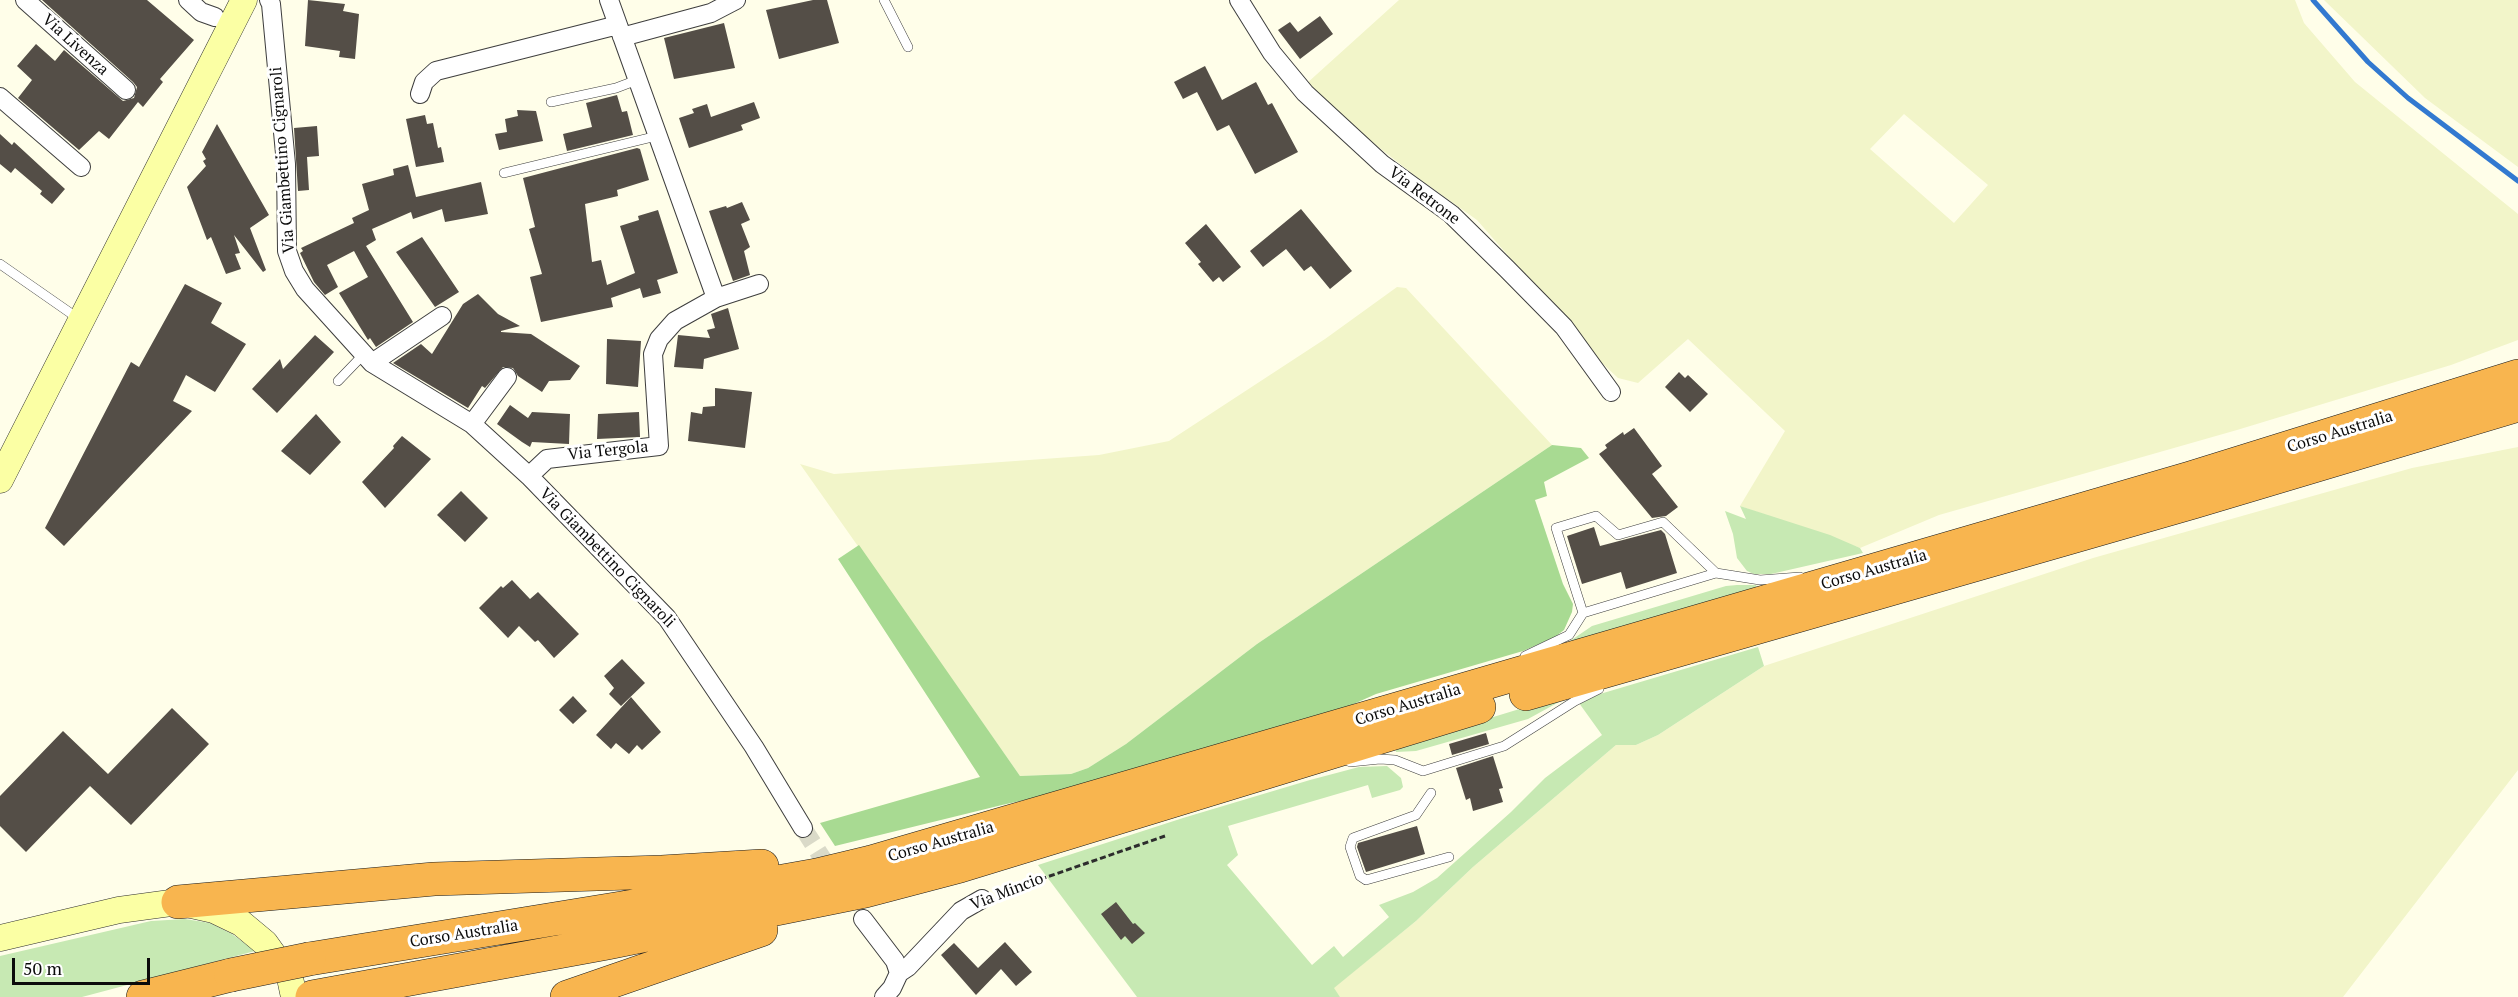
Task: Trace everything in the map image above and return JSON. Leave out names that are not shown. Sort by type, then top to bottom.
[{"type":"highway","name":"Corso Australia","points":[[143,997],[231,975],[309,959],[817,875],[959,837],[1506,668],[1853,576],[2190,478],[2518,376]]},
{"type":"highway","name":"Corso Australia","points":[[308,997],[607,943],[864,905],[960,866],[1488,705],[2194,502],[2518,405]]},
{"type":"highway","points":[[2438,428],[2518,417]]},
{"type":"highway","points":[[178,902],[434,879],[662,872],[768,866],[863,849],[959,837]]},
{"type":"highway","points":[[567,997],[751,933],[805,917],[864,905]]},
{"type":"main road","points":[[0,480],[243,0]]},
{"type":"main road","name":"Corso Australia","points":[[0,938],[119,910],[178,902],[214,910],[242,923],[265,943],[290,978],[308,997]]},
{"type":"street","name":"Via Livenza","points":[[25,0],[126,90]]},
{"type":"street","points":[[188,0],[201,12],[215,17]]},
{"type":"street","name":"Via Giambettino Cignaroli","points":[[269,0],[272,4],[286,164],[287,251],[294,271],[305,289],[368,358],[472,424],[529,476],[667,618],[754,747],[803,828]]},
{"type":"street","points":[[609,0],[716,298]]},
{"type":"street","points":[[420,94],[424,82],[436,71],[711,13],[736,0]]},
{"type":"street","name":"Via Retrone","points":[[1239,0],[1272,53],[1305,93],[1382,164],[1450,214],[1508,269],[1564,327],[1611,392]]},
{"type":"street","points":[[0,97],[81,167]]},
{"type":"street","name":"Via Tergola","points":[[529,476],[547,459],[659,446],[653,354],[659,339],[675,321],[716,298],[759,284]]},
{"type":"street","points":[[368,358],[442,316]]},
{"type":"street","points":[[472,424],[507,377]]},
{"type":"street","name":"Via Mincio","points":[[884,997],[892,988],[899,973],[908,967],[961,911],[982,899]]},
{"type":"street","points":[[864,905],[895,961],[899,973]]},
{"type":"lane","points":[[884,0],[908,47]]},
{"type":"lane","points":[[551,102],[637,80]]},
{"type":"lane","points":[[504,173],[657,136]]},
{"type":"lane","points":[[0,264],[81,321]]},
{"type":"lane","points":[[338,381],[368,358]]},
{"type":"lane","points":[[1584,613],[1556,528],[1596,516],[1618,535],[1663,522],[1716,573]]},
{"type":"lane","points":[[1506,668],[1569,635],[1584,613],[1716,573],[1760,580],[1801,576],[1853,576]]},
{"type":"lane","points":[[1624,677],[1658,657]]},
{"type":"lane","points":[[1335,764],[1380,759],[1395,760],[1423,771],[1504,746],[1575,700],[1608,686]]},
{"type":"lane","points":[[1276,771],[1323,766]]},
{"type":"lane","points":[[1431,794],[1416,815],[1353,838],[1350,847],[1360,876],[1366,880],[1449,857]]},
{"type":"path","name":"Via Mincio","points":[[982,899],[1165,836]]},
{"type":"green space","points":[[1399,0],[2295,0],[2304,23],[2355,82],[2518,214],[2518,340],[2451,365],[2237,430],[1939,515],[1860,548],[1740,506],[1785,431],[1688,339],[1638,383],[1618,378],[1602,363],[1477,220],[1414,175],[1343,119],[1306,84]],"holes":[[[1904,114],[1988,185],[1954,223],[1870,149]]]},
{"type":"green space","points":[[2324,0],[2518,0],[2518,167],[2425,98]]},
{"type":"green space","points":[[1397,287],[1406,288],[1552,445],[1257,644],[1126,744],[1088,768],[1071,774],[1020,776],[800,464],[834,474],[1099,455],[1169,441],[1325,339]]},
{"type":"green space","points":[[1552,445],[1581,448],[1589,458],[1544,482],[1547,496],[1535,500],[1563,584],[1573,604],[1564,630],[1555,637],[1523,651],[1376,694],[1347,707],[1110,781],[835,846],[820,823],[980,777],[838,559],[859,545],[1020,776],[1071,774],[1088,768],[1126,744],[1257,644]]},
{"type":"green space","points":[[2518,447],[2518,770],[2343,997],[1340,997],[1333,988],[1416,921],[1473,867],[1616,745],[1636,745],[1658,735],[1764,666],[2093,558],[2412,468]]},
{"type":"green space","points":[[1740,506],[1830,535],[1860,548],[1863,553],[1771,574],[1754,574],[1747,571],[1737,558],[1733,534],[1725,511],[1746,519]]},
{"type":"green space","points":[[1756,585],[1757,589],[1571,643],[1570,641],[1592,626],[1726,586]]},
{"type":"green space","points":[[1758,647],[1764,666],[1658,735],[1636,745],[1616,745],[1473,867],[1416,921],[1334,988],[1340,997],[1137,997],[1038,865],[1310,780],[1359,767],[1387,766],[1401,778],[1403,787],[1400,790],[1372,798],[1368,785],[1228,826],[1238,855],[1227,865],[1312,965],[1334,946],[1343,957],[1389,917],[1379,905],[1413,892],[1437,878],[1511,812],[1545,778],[1602,735],[1579,703],[1600,694]]},
{"type":"green space","points":[[1549,700],[1559,702],[1528,719],[1416,751],[1396,752],[1395,747]]},
{"type":"green space","points":[[185,919],[210,923],[232,934],[255,951],[82,997],[0,997],[0,956],[151,921]]},
{"type":"building","points":[[42,0],[147,0],[194,40],[160,79],[163,82],[143,107],[138,102],[109,139],[99,131],[79,150],[18,98],[32,80],[17,66],[36,44],[55,61],[64,50],[123,101],[134,98],[137,87]]},
{"type":"building","points":[[308,0],[345,4],[343,11],[359,14],[355,59],[339,57],[340,51],[305,46]]},
{"type":"building","points":[[813,0],[827,0],[839,43],[779,59],[766,10]]},
{"type":"building","points":[[1320,16],[1333,34],[1300,59],[1278,30],[1290,22],[1298,32]]},
{"type":"building","points":[[724,23],[735,68],[674,79],[664,38]]},
{"type":"building","points":[[1205,66],[1222,100],[1256,82],[1268,105],[1272,103],[1298,152],[1255,174],[1229,125],[1217,131],[1197,92],[1183,99],[1174,82]]},
{"type":"building","points":[[617,95],[622,112],[627,111],[633,135],[567,151],[563,134],[592,127],[586,103]]},
{"type":"building","points":[[754,102],[760,118],[741,125],[743,130],[689,148],[679,118],[694,113],[692,109],[707,104],[711,117]]},
{"type":"building","points":[[517,110],[536,111],[543,141],[499,150],[495,134],[507,132],[505,119],[518,116]]},
{"type":"building","points":[[425,115],[427,124],[433,123],[438,148],[441,147],[444,162],[416,167],[406,119]]},
{"type":"building","points":[[217,124],[269,215],[250,228],[266,270],[263,272],[234,235],[240,253],[235,254],[241,269],[226,274],[211,237],[207,240],[187,187],[206,166],[203,161],[206,159],[202,152]]},
{"type":"building","points":[[317,126],[319,156],[307,157],[309,190],[298,191],[294,128]]},
{"type":"building","points":[[0,134],[12,145],[14,142],[65,189],[52,204],[40,194],[42,191],[15,168],[11,173],[0,164]]},
{"type":"building","points":[[640,149],[649,180],[617,190],[618,196],[585,204],[592,262],[601,260],[607,285],[635,273],[620,226],[639,220],[638,216],[658,210],[678,273],[657,280],[661,293],[643,298],[640,288],[611,298],[613,307],[541,322],[530,277],[542,274],[529,229],[535,227],[523,178]]},
{"type":"building","points":[[408,165],[416,197],[481,182],[488,214],[445,222],[442,209],[413,219],[411,212],[372,229],[376,240],[366,246],[413,322],[376,347],[370,338],[368,340],[339,293],[368,277],[354,251],[327,265],[338,287],[325,295],[314,282],[300,253],[303,251],[301,248],[354,223],[352,218],[369,210],[362,184],[394,175],[393,169]]},
{"type":"building","points":[[742,202],[750,220],[741,224],[750,247],[744,251],[750,275],[733,281],[709,211],[726,206],[727,208]]},
{"type":"building","points":[[1301,209],[1352,271],[1330,289],[1311,266],[1304,271],[1286,249],[1263,267],[1250,251]]},
{"type":"building","points":[[1206,224],[1241,267],[1223,282],[1219,277],[1213,282],[1198,264],[1201,262],[1185,243]]},
{"type":"building","points":[[422,237],[459,292],[435,307],[396,252]]},
{"type":"building","points":[[185,284],[222,303],[211,323],[246,344],[215,392],[186,375],[173,401],[192,411],[64,546],[45,528],[131,362],[139,367]]},
{"type":"building","points":[[478,294],[498,314],[520,326],[501,332],[531,334],[580,366],[570,380],[549,381],[542,392],[518,376],[513,368],[503,367],[485,388],[482,386],[468,408],[393,363],[421,344],[432,354],[463,304]]},
{"type":"building","points":[[728,308],[739,349],[704,359],[703,369],[674,367],[678,335],[710,338],[707,330],[715,328],[711,314]]},
{"type":"building","points":[[315,335],[334,352],[277,413],[252,389],[280,359],[283,369]]},
{"type":"building","points":[[607,339],[641,341],[638,387],[606,384]]},
{"type":"building","points":[[1679,372],[1685,378],[1688,375],[1708,394],[1690,412],[1665,387]]},
{"type":"building","points":[[715,388],[752,392],[745,448],[688,441],[691,412],[702,414],[703,407],[715,406]]},
{"type":"building","points":[[510,405],[528,418],[532,412],[570,414],[569,444],[532,442],[530,447],[522,442],[497,424]]},
{"type":"building","points":[[639,412],[640,437],[597,439],[598,414]]},
{"type":"building","points":[[316,414],[341,442],[310,475],[281,451]]},
{"type":"building","points":[[1634,428],[1662,466],[1652,474],[1678,507],[1666,516],[1652,518],[1599,454],[1607,448],[1605,445],[1623,432],[1624,435]]},
{"type":"building","points":[[402,436],[431,459],[385,508],[362,482],[394,448],[393,446]]},
{"type":"building","points":[[461,491],[488,518],[465,542],[437,515]]},
{"type":"building","points":[[1594,527],[1600,546],[1661,530],[1665,534],[1677,573],[1626,589],[1621,572],[1582,584],[1567,536]]},
{"type":"building","points":[[512,580],[530,599],[538,592],[579,634],[554,658],[538,640],[535,642],[519,626],[508,638],[479,608],[501,586],[503,588]]},
{"type":"building","points":[[622,659],[645,683],[621,706],[609,694],[614,688],[604,676]]},
{"type":"building","points":[[573,696],[587,711],[573,724],[559,710]]},
{"type":"building","points":[[631,697],[661,732],[642,750],[637,745],[629,754],[616,743],[611,749],[596,735]]},
{"type":"building","points":[[172,708],[209,744],[131,825],[90,786],[26,852],[0,826],[0,796],[63,731],[108,774]]},
{"type":"building","points":[[1486,733],[1489,744],[1452,755],[1449,744]]},
{"type":"building","points":[[1493,756],[1503,788],[1499,789],[1503,802],[1473,811],[1470,798],[1466,800],[1456,768]]},
{"type":"building","points":[[1417,826],[1425,854],[1366,872],[1357,847],[1358,843]]},
{"type":"building","points":[[1116,902],[1133,924],[1135,923],[1145,933],[1132,944],[1125,936],[1121,940],[1101,914]]},
{"type":"building","points":[[1005,942],[1032,972],[1016,986],[1001,969],[976,995],[941,955],[954,943],[978,968]]},
{"type":"waterway","points":[[2313,0],[2368,62],[2408,98],[2518,181]]},
{"type":"tunnel","points":[[803,828],[835,878]]}]
